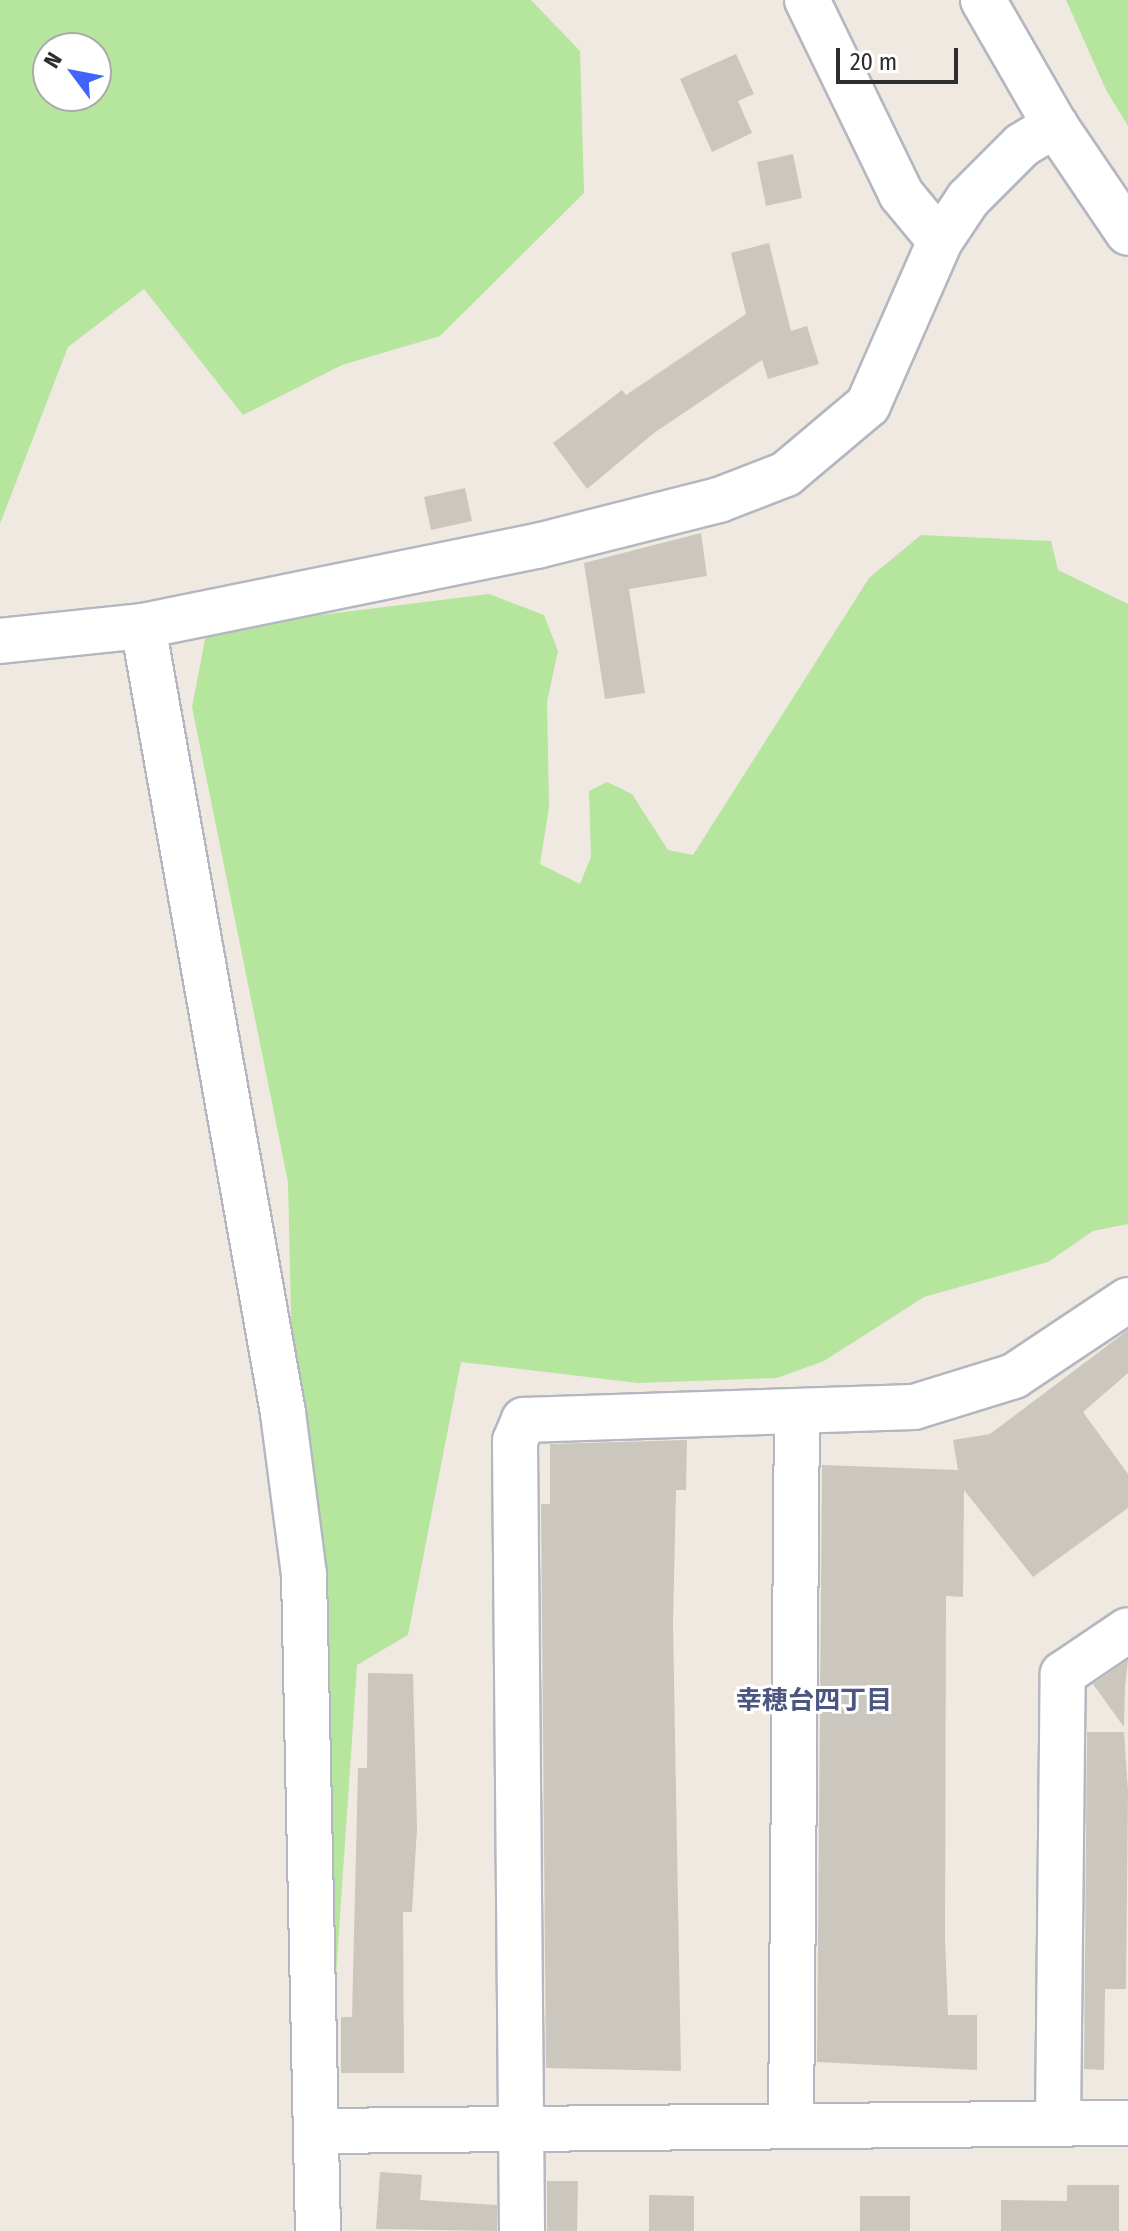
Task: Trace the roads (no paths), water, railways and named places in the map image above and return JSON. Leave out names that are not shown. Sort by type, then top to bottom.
[{"type":"street","points":[[807,0],[901,194],[940,241]]},
{"type":"street","points":[[983,0],[1055,125],[1128,233]]},
{"type":"street","points":[[0,641],[143,626],[537,546],[719,500],[786,474],[868,405],[940,241],[968,199],[1022,145],[1055,125]]},
{"type":"street","points":[[143,626],[283,1413],[304,1575],[319,2131],[318,2231]]},
{"type":"street","points":[[522,2231],[515,1441],[520,1427],[532,1416],[797,1413],[914,1407],[1014,1376],[1128,1300]]},
{"type":"street","points":[[791,2125],[797,1413]]},
{"type":"street","points":[[1058,2122],[1063,1674],[1128,1630]]},
{"type":"street","points":[[319,2131],[521,2126],[1128,2123]]},
{"type":"district","name":"幸穂台四丁目","points":[[814,1701]]}]
